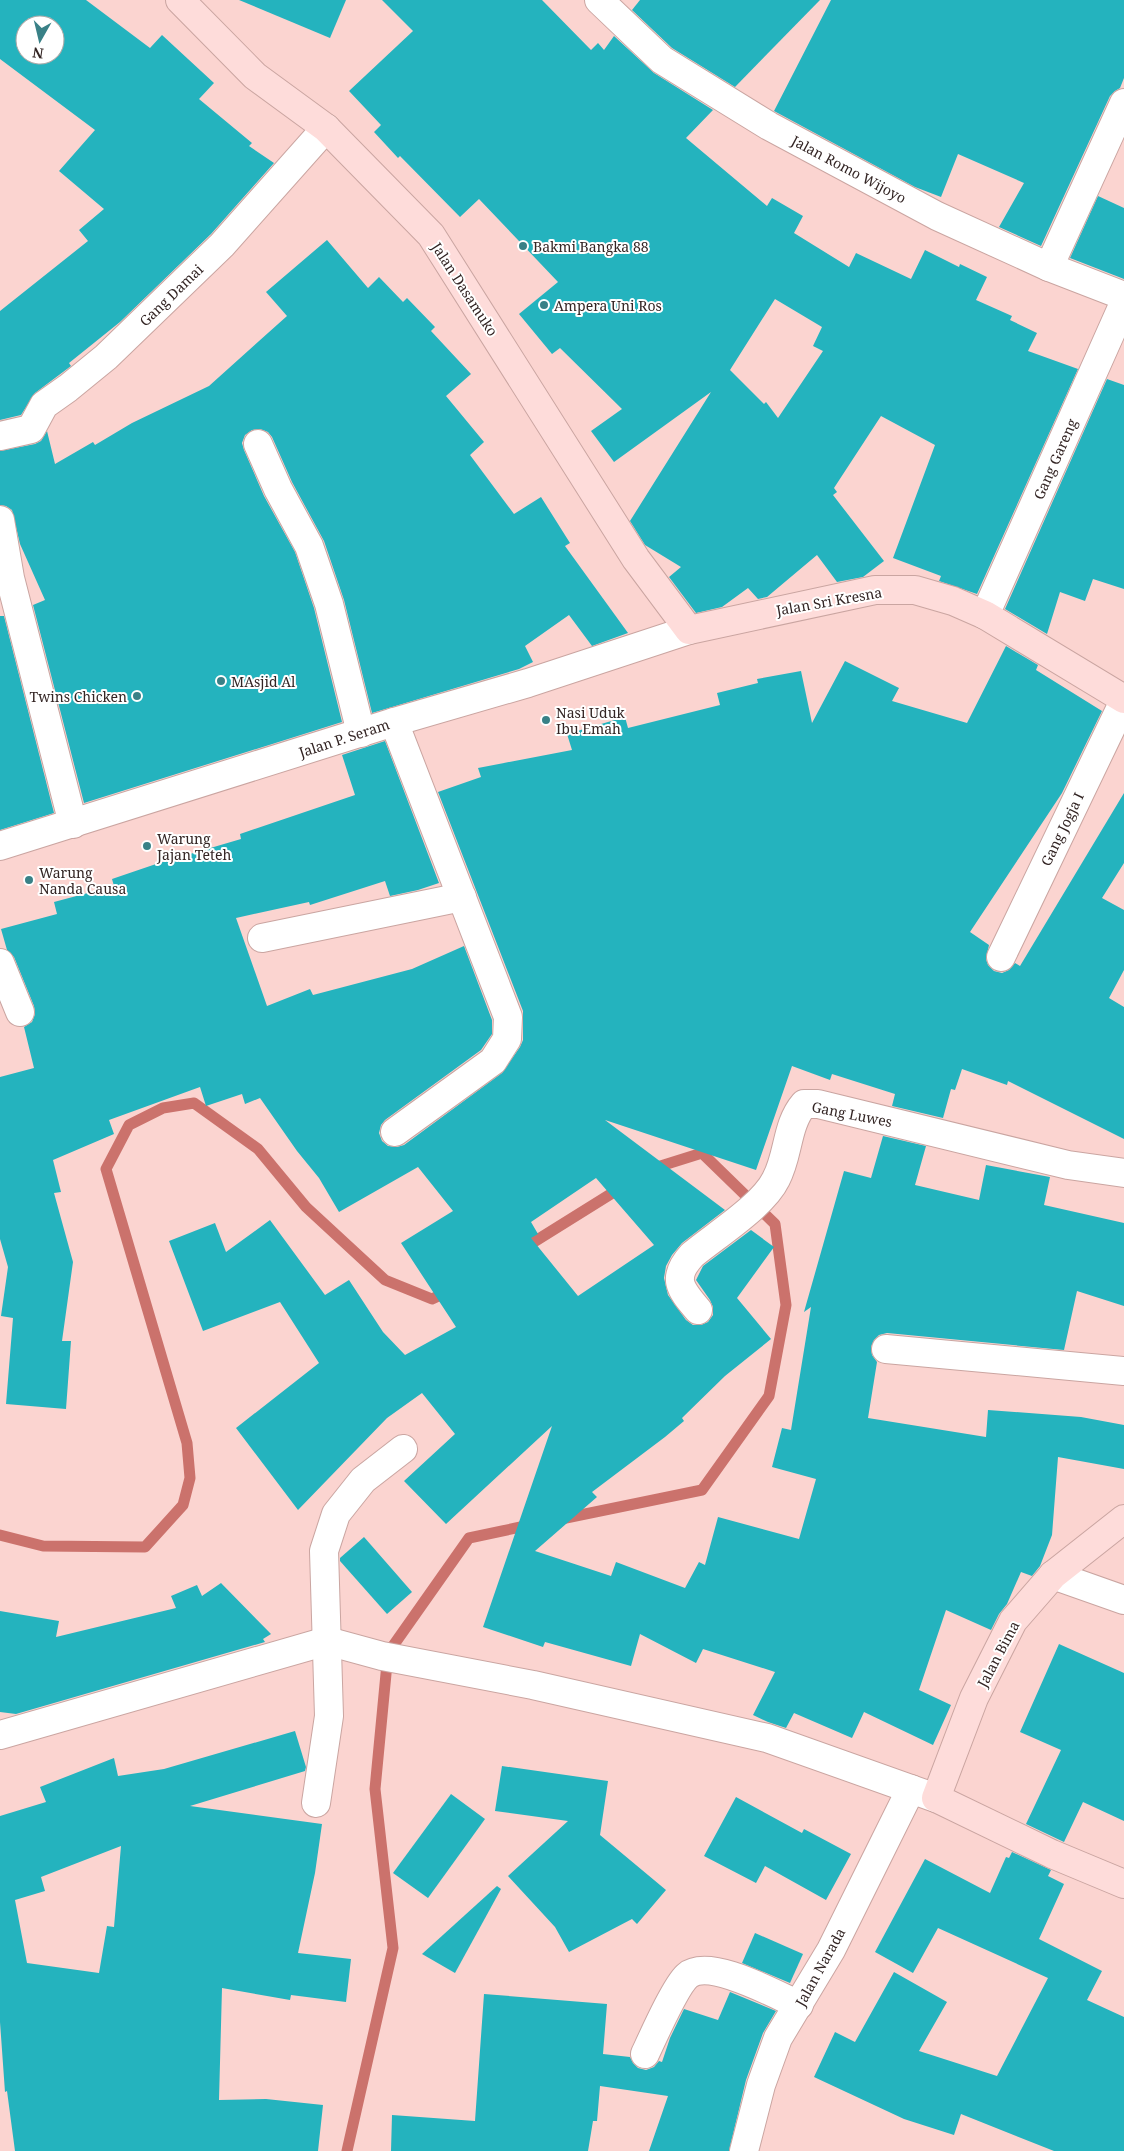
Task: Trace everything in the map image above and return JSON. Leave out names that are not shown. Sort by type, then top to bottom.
[{"type":"main road","name":"Jalan Dasamuko","points":[[180,0],[256,76],[326,128],[431,236],[636,558],[689,630]]},
{"type":"main road","name":"Jalan Sri Kresna","points":[[689,630],[815,601],[875,590],[915,590],[953,601],[985,615],[1124,700]]},
{"type":"main road","name":"Jalan Bima","points":[[923,1794],[1014,1621],[1053,1575],[1124,1519]]},
{"type":"main road","points":[[923,1794],[1052,1854],[1124,1884]]},
{"type":"street","name":"Jalan Romo Wijoyo","points":[[614,5],[662,60],[769,126],[937,216],[1049,266],[1124,296]]},
{"type":"street","points":[[1049,266],[1124,103]]},
{"type":"street","name":"Gang Damai","points":[[0,436],[31,428],[44,404],[68,388],[106,357],[222,245],[326,128]]},
{"type":"street","name":"Gang Gareng","points":[[985,615],[1124,303]]},
{"type":"street","points":[[258,444],[278,490],[309,546],[329,604],[361,733]]},
{"type":"street","points":[[1,537],[73,824]]},
{"type":"street","name":"Jalan P. Seram","points":[[0,846],[394,722],[528,683],[689,630]]},
{"type":"street","name":"Gang Jogja I","points":[[1001,957],[1124,700]]},
{"type":"street","points":[[394,722],[508,1017],[507,1039],[493,1061],[395,1132]]},
{"type":"street","points":[[262,938],[462,897]]},
{"type":"street","points":[[0,963],[20,1012]]},
{"type":"street","name":"Gang Luwes","points":[[698,1310],[684,1294],[679,1280],[683,1265],[692,1254],[766,1195],[777,1178],[795,1114],[804,1104],[818,1104],[1068,1165],[1124,1174]]},
{"type":"street","points":[[886,1349],[1124,1371]]},
{"type":"street","points":[[316,1804],[329,1716],[324,1551],[336,1514],[363,1480],[403,1449]]},
{"type":"street","points":[[1053,1575],[1124,1600]]},
{"type":"street","points":[[0,1735],[327,1641],[382,1656],[533,1685],[767,1738],[923,1794]]},
{"type":"street","name":"Jalan Narada","points":[[744,2151],[761,2085],[778,2038],[923,1794]]},
{"type":"street","points":[[644,2054],[675,1995],[688,1975],[705,1970],[722,1972],[799,2005]]},
{"type":"building","points":[[0,0],[86,0],[150,48],[162,35],[214,83],[199,99],[252,143],[249,146],[274,163],[211,234],[120,322],[69,363],[71,366],[35,393],[21,415],[0,420],[0,311],[88,241],[79,230],[104,209],[59,171],[95,130],[0,59]]},
{"type":"building","points":[[239,0],[346,0],[330,38]]},
{"type":"building","points":[[382,0],[542,0],[591,50],[598,43],[604,50],[614,36],[654,73],[713,110],[686,138],[767,206],[772,198],[803,216],[794,233],[849,267],[856,253],[911,279],[925,250],[959,267],[960,264],[987,277],[976,300],[1012,316],[1010,320],[1037,333],[1028,351],[1078,369],[977,594],[939,581],[941,576],[893,558],[935,445],[881,416],[834,488],[837,492],[833,495],[884,561],[863,577],[837,582],[817,555],[767,597],[758,599],[748,588],[722,607],[696,613],[669,577],[681,567],[645,545],[630,521],[711,392],[614,462],[591,431],[622,409],[560,348],[552,354],[519,314],[558,282],[479,199],[460,217],[400,156],[398,158],[374,132],[381,125],[349,91],[413,31]],"holes":[[[775,299],[822,327],[813,346],[823,351],[778,418],[766,402],[764,404],[730,370]]]},
{"type":"building","points":[[640,0],[820,0],[735,87],[672,48],[632,10]]},
{"type":"building","points":[[831,0],[1124,0],[1124,78],[1120,88],[1110,96],[1041,246],[999,227],[1024,183],[958,154],[941,197],[915,187],[774,111]]},
{"type":"building","points":[[1098,196],[1124,208],[1124,279],[1070,258]]},
{"type":"building","points":[[327,240],[368,288],[379,277],[403,302],[407,298],[435,327],[431,331],[471,374],[446,396],[484,442],[470,455],[514,514],[541,497],[570,543],[565,546],[628,633],[592,646],[569,615],[525,646],[533,662],[519,669],[372,713],[344,600],[324,541],[292,482],[272,437],[268,432],[260,429],[252,430],[245,435],[242,443],[244,450],[264,496],[295,552],[314,608],[342,722],[84,803],[33,605],[45,600],[20,544],[12,510],[0,505],[0,451],[35,444],[41,441],[47,431],[55,464],[93,442],[95,445],[132,423],[209,386],[287,316],[266,292]]},
{"type":"building","points":[[1107,379],[1124,385],[1124,589],[1093,579],[1085,601],[1060,592],[1047,634],[1005,609]]},
{"type":"building","points":[[0,616],[4,616],[54,813],[0,830]]},
{"type":"building","points":[[1006,646],[1038,665],[1036,670],[1102,711],[1062,793],[970,932],[989,945],[986,959],[988,965],[994,971],[1002,973],[1009,970],[1015,963],[1020,966],[1124,793],[1124,863],[1102,898],[1124,910],[1124,970],[1109,998],[1124,1007],[1124,1139],[1008,1081],[1007,1085],[962,1069],[955,1090],[951,1089],[943,1118],[892,1106],[895,1094],[832,1074],[830,1080],[792,1066],[756,1170],[605,1120],[725,1210],[682,1243],[666,1266],[664,1278],[668,1295],[686,1320],[693,1325],[701,1325],[708,1322],[713,1315],[713,1307],[710,1300],[696,1280],[703,1266],[751,1230],[774,1247],[737,1298],[771,1339],[725,1376],[682,1418],[684,1421],[592,1492],[597,1497],[535,1551],[611,1576],[616,1562],[685,1588],[699,1562],[705,1565],[718,1517],[799,1539],[816,1479],[772,1467],[782,1428],[791,1430],[811,1307],[804,1312],[844,1171],[871,1178],[883,1136],[926,1146],[915,1185],[979,1200],[986,1165],[1050,1177],[1044,1205],[1124,1223],[1124,1306],[1077,1291],[1064,1350],[887,1333],[879,1335],[871,1347],[872,1355],[877,1362],[868,1418],[986,1437],[988,1410],[1081,1417],[1124,1425],[1124,1469],[1058,1457],[1052,1535],[1040,1566],[1032,1576],[1021,1572],[1007,1604],[999,1614],[991,1630],[946,1610],[919,1690],[951,1705],[933,1745],[864,1712],[852,1738],[794,1713],[786,1728],[768,1722],[753,1715],[775,1672],[703,1649],[696,1663],[640,1634],[631,1666],[545,1642],[543,1647],[483,1627],[552,1426],[446,1524],[404,1481],[455,1434],[422,1393],[387,1418],[298,1510],[236,1428],[319,1363],[280,1302],[203,1331],[169,1241],[215,1223],[226,1252],[270,1220],[325,1295],[349,1280],[383,1332],[405,1355],[456,1327],[401,1243],[453,1211],[418,1167],[339,1212],[319,1178],[297,1151],[260,1098],[245,1104],[242,1094],[206,1106],[200,1087],[109,1120],[114,1134],[53,1160],[61,1192],[54,1193],[73,1262],[62,1341],[71,1341],[66,1409],[6,1404],[13,1318],[1,1316],[8,1267],[0,1239],[0,1077],[34,1068],[24,1027],[32,1022],[35,1014],[34,1006],[14,957],[7,950],[1,929],[57,914],[54,902],[114,886],[112,879],[241,839],[240,834],[355,795],[342,755],[385,741],[439,883],[390,896],[385,881],[310,905],[309,902],[236,918],[267,1006],[310,989],[313,995],[412,969],[464,946],[492,1020],[492,1034],[481,1050],[385,1120],[381,1125],[379,1133],[382,1141],[388,1146],[397,1147],[404,1145],[502,1073],[523,1040],[523,1011],[438,792],[481,777],[478,768],[572,750],[567,734],[625,717],[628,728],[720,705],[717,693],[758,683],[757,679],[801,671],[812,723],[845,661],[899,688],[892,701],[967,723]],"holes":[[[596,1178],[654,1245],[578,1296],[531,1238],[538,1234],[531,1222]]]},
{"type":"building","points":[[364,1537],[412,1592],[387,1614],[340,1561],[340,1558]]},
{"type":"building","points":[[221,1583],[271,1634],[263,1639],[265,1642],[16,1714],[0,1712],[0,1611],[59,1621],[56,1637],[176,1608],[171,1596],[197,1585],[202,1596]]},
{"type":"building","points":[[1059,1644],[1124,1673],[1124,1821],[1083,1802],[1064,1842],[1026,1824],[1061,1750],[1020,1732]]},
{"type":"building","points":[[295,1731],[306,1767],[305,1771],[190,1806],[322,1824],[315,1873],[298,1953],[351,1959],[346,2002],[291,1995],[290,2000],[222,1988],[219,2100],[266,2099],[323,2105],[318,2151],[15,2151],[7,2091],[5,2092],[0,2022],[0,1816],[46,1802],[40,1787],[114,1758],[118,1776],[164,1769]],"holes":[[[121,1846],[114,1927],[107,1926],[99,1973],[27,1963],[15,1900],[45,1891],[41,1877]]]},
{"type":"building","points":[[502,1766],[608,1781],[600,1835],[666,1890],[637,1924],[632,1919],[569,1952],[555,1927],[508,1876],[568,1821],[495,1811]]},
{"type":"building","points":[[451,1794],[485,1819],[428,1898],[393,1873]]},
{"type":"building","points":[[736,1797],[802,1833],[804,1829],[851,1854],[826,1900],[765,1866],[756,1883],[704,1856]]},
{"type":"building","points":[[1012,1852],[1051,1870],[1048,1876],[1064,1884],[1039,1939],[1102,1971],[1087,2000],[1124,2017],[1124,2151],[1054,2151],[961,2114],[954,2135],[904,2119],[814,2077],[835,2032],[855,2042],[894,1972],[947,2002],[919,2051],[997,2076],[1048,1978],[938,1928],[913,1973],[875,1952],[925,1859],[990,1893],[1006,1857],[1009,1858]]},
{"type":"building","points":[[497,1886],[501,1889],[455,1973],[422,1954]]},
{"type":"building","points":[[755,1933],[803,1954],[790,1983],[742,1963]]},
{"type":"building","points":[[730,1992],[776,2011],[763,2033],[746,2080],[729,2151],[649,2151],[668,2096],[600,2086],[597,2121],[593,2121],[588,2151],[391,2151],[392,2115],[475,2121],[484,1994],[607,2004],[603,2054],[630,2057],[638,2068],[646,2070],[654,2067],[659,2061],[662,2062],[670,2038],[684,2009],[718,2020]]},
{"type":"waterway","points":[[0,1535],[43,1546],[145,1547],[183,1505],[190,1478],[187,1443],[106,1169],[129,1125],[163,1108],[194,1103],[258,1149],[306,1207],[385,1280],[432,1299],[449,1291]]},
{"type":"waterway","points":[[561,1519],[702,1490],[769,1396],[786,1305],[775,1224],[702,1153],[651,1169]]},
{"type":"waterway","points":[[521,1250],[622,1187]]},
{"type":"waterway","points":[[347,2151],[393,1948],[375,1789],[388,1653],[469,1538],[530,1525]]},
{"type":"place","name":"Bakmi Bangka 88","points":[[523,246]]},
{"type":"place","name":"Ampera Uni Ros","points":[[544,305]]},
{"type":"place","name":"MAsjid Al","points":[[221,681]]},
{"type":"place","name":"Twins Chicken","points":[[137,696]]},
{"type":"place","name":"Nasi Uduk Ibu Emah","points":[[546,720]]},
{"type":"place","name":"Warung Jajan Teteh","points":[[147,846]]},
{"type":"place","name":"Warung Nanda Causa","points":[[29,880]]}]
